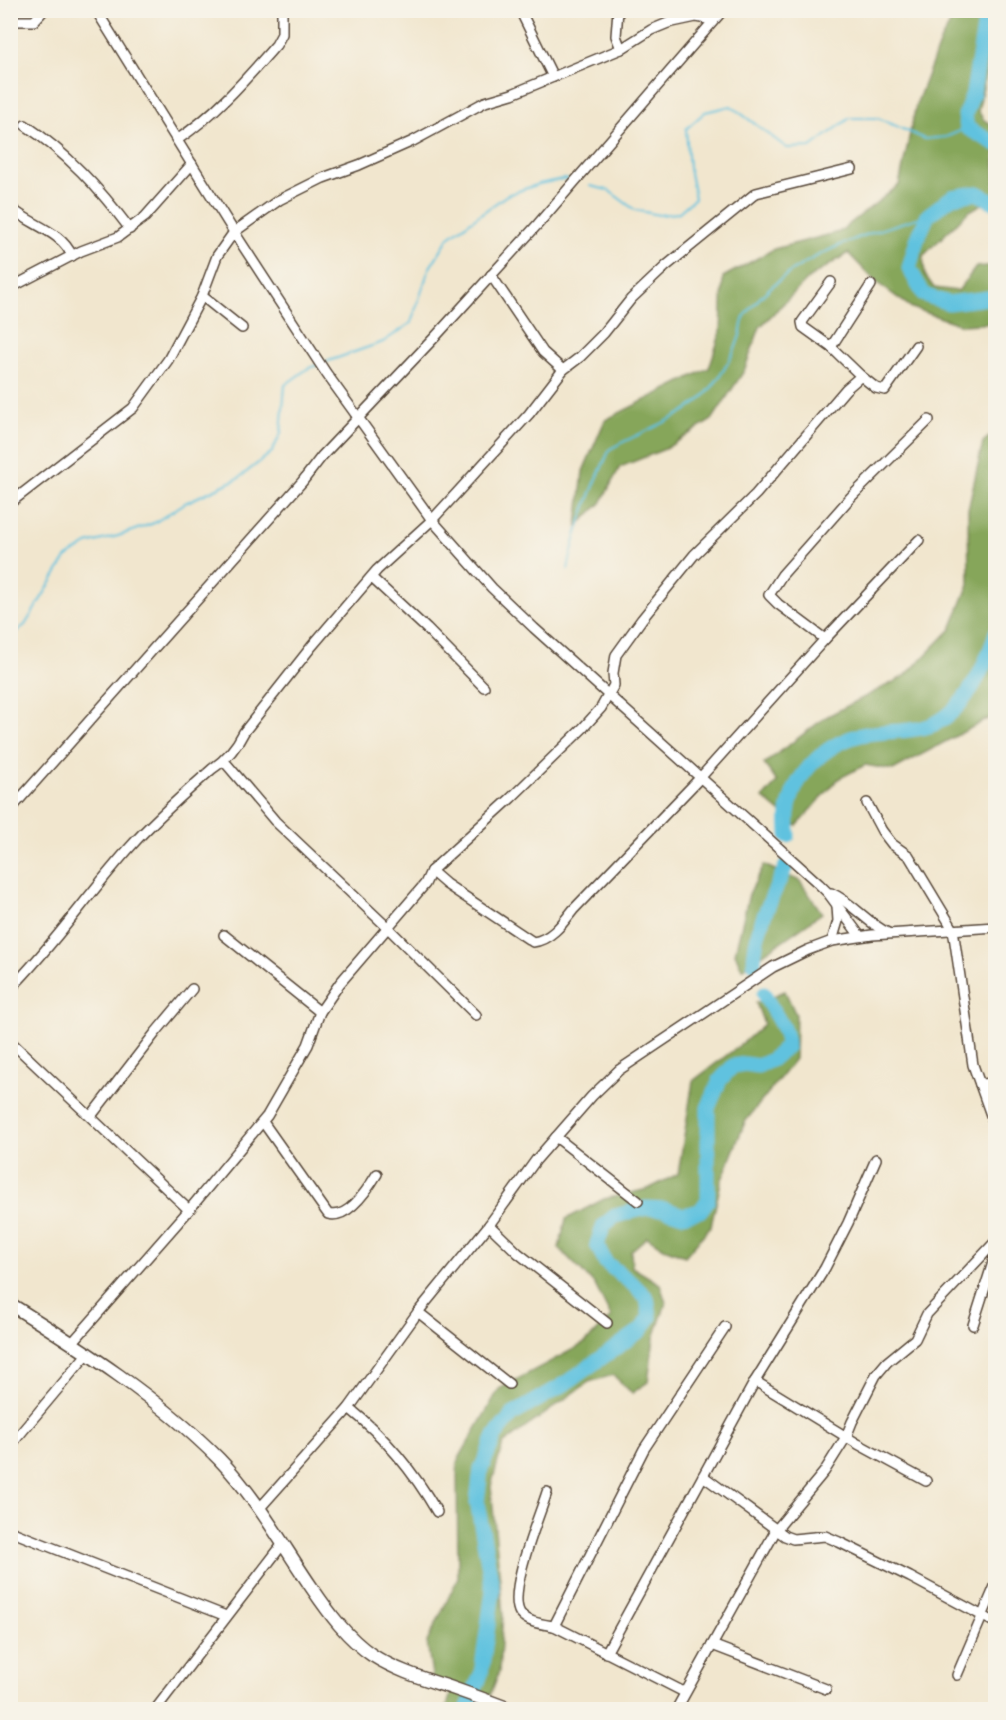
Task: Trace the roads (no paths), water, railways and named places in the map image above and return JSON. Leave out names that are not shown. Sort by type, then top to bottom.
[{"type":"main road","points":[[10,1304],[88,1353],[175,1419],[201,1442],[240,1482],[335,1620],[371,1654],[407,1673],[512,1710]]},
{"type":"street","points":[[10,21],[34,21],[44,10]]},
{"type":"street","points":[[96,10],[310,350],[432,520],[492,588],[828,892],[860,936]]},
{"type":"street","points":[[177,140],[225,102],[276,45],[282,34],[282,10]]},
{"type":"street","points":[[520,10],[553,77]]},
{"type":"street","points":[[618,10],[616,36],[621,49]]},
{"type":"street","points":[[10,810],[265,525],[321,456],[435,337],[538,224],[723,10]]},
{"type":"street","points":[[10,503],[133,408],[168,360],[201,296],[217,255],[234,232],[279,200],[323,178],[359,165],[412,141],[485,102],[512,94],[621,49],[651,30],[668,23],[696,17],[713,20]]},
{"type":"street","points":[[25,125],[74,163],[103,194],[130,229]]},
{"type":"street","points":[[10,288],[72,256],[118,237],[130,229],[145,217],[192,164]]},
{"type":"street","points":[[10,989],[44,953],[133,843],[212,768],[225,760],[236,747],[244,732],[312,646],[394,553],[432,520],[529,414],[563,370],[604,333],[631,299],[666,266],[756,193],[852,169]]},
{"type":"street","points":[[10,207],[64,244],[72,256]]},
{"type":"street","points":[[491,275],[543,352],[563,370]]},
{"type":"street","points":[[831,282],[802,322],[803,327],[831,347],[861,376],[876,387],[885,390],[916,346]]},
{"type":"street","points":[[831,347],[871,285]]},
{"type":"street","points":[[201,296],[242,328]]},
{"type":"street","points":[[72,1343],[263,1122],[308,1045],[320,1012],[340,983],[425,884],[431,871],[541,770],[583,728],[609,696],[614,686],[613,673],[616,655],[642,619],[694,555],[756,494],[846,389],[861,376]]},
{"type":"street","points":[[825,639],[769,595],[782,575],[851,497],[929,420]]},
{"type":"street","points":[[431,871],[446,884],[533,942],[540,941],[561,927],[573,910],[700,778],[825,639],[919,540]]},
{"type":"street","points":[[372,578],[427,629],[484,687]]},
{"type":"street","points":[[225,760],[275,821],[476,1015]]},
{"type":"street","points":[[867,803],[892,844],[909,856],[953,928],[973,1065],[996,1129]]},
{"type":"street","points":[[828,892],[888,933]]},
{"type":"street","points":[[832,941],[838,921],[837,906]]},
{"type":"street","points":[[857,912],[872,934]]},
{"type":"street","points":[[259,1509],[349,1408],[418,1312],[489,1225],[536,1160],[605,1083],[644,1052],[773,967],[793,956],[832,941],[872,934],[996,927]]},
{"type":"street","points":[[224,935],[320,1012]]},
{"type":"street","points":[[91,1116],[192,989]]},
{"type":"street","points":[[10,1041],[189,1210]]},
{"type":"street","points":[[980,1084],[996,1083]]},
{"type":"street","points":[[263,1122],[328,1214],[336,1215],[356,1203],[377,1174]]},
{"type":"street","points":[[556,1137],[638,1201]]},
{"type":"street","points":[[606,1653],[755,1381],[825,1268],[876,1159]]},
{"type":"street","points":[[489,1225],[518,1253],[607,1323]]},
{"type":"street","points":[[676,1710],[776,1530],[824,1472],[846,1437],[867,1390],[881,1368],[915,1339],[927,1314],[996,1241]]},
{"type":"street","points":[[973,1325],[996,1253]]},
{"type":"street","points":[[418,1312],[509,1384]]},
{"type":"street","points":[[554,1626],[644,1449],[725,1327]]},
{"type":"street","points":[[10,1446],[88,1353]]},
{"type":"street","points":[[755,1381],[846,1437],[926,1481]]},
{"type":"street","points":[[349,1408],[371,1426],[396,1452],[421,1483],[437,1512]]},
{"type":"street","points":[[703,1476],[776,1530],[793,1539],[825,1536],[910,1577],[996,1623]]},
{"type":"street","points":[[547,1492],[520,1572],[517,1605],[520,1612],[526,1618],[554,1626],[684,1692]]},
{"type":"street","points":[[10,1531],[226,1616]]},
{"type":"street","points":[[155,1710],[282,1545]]},
{"type":"street","points":[[957,1675],[996,1584]]},
{"type":"street","points":[[712,1645],[826,1689]]},
{"type":"waterway","points":[[987,10],[973,93],[965,115],[967,128],[996,144]]},
{"type":"waterway","points":[[590,186],[608,190],[635,210],[659,215],[678,213],[695,198],[689,168],[686,129],[705,112],[731,106],[787,148],[811,147],[850,118],[878,118],[925,139],[946,137],[967,128]]},
{"type":"waterway","points":[[323,363],[383,342],[411,323],[429,269],[449,237],[507,195],[539,184],[563,179],[571,180]]},
{"type":"waterway","points":[[996,203],[977,193],[952,197],[928,215],[917,240],[909,268],[924,295],[948,303],[996,297]]},
{"type":"waterway","points":[[568,569],[585,508],[610,449],[670,420],[701,399],[733,354],[744,318],[761,296],[803,264],[828,251],[878,230],[928,215]]},
{"type":"waterway","points":[[10,636],[25,625],[66,558],[87,544],[154,523],[185,503],[239,478],[272,452],[281,433],[285,385],[307,369],[317,365]]},
{"type":"waterway","points":[[788,836],[791,799],[796,786],[813,763],[847,739],[869,733],[921,728],[942,720],[953,711],[972,687],[980,674],[996,633]]},
{"type":"waterway","points":[[754,963],[757,937],[786,866]]},
{"type":"waterway","points":[[467,1710],[481,1674],[493,1591],[477,1502],[481,1469],[495,1436],[512,1415],[563,1385],[641,1330],[650,1317],[647,1298],[605,1262],[597,1244],[604,1225],[615,1216],[646,1208],[664,1209],[683,1215],[700,1211],[708,1200],[708,1108],[720,1080],[733,1066],[745,1064],[758,1066],[771,1060],[787,1046],[785,1032],[764,994]]}]
